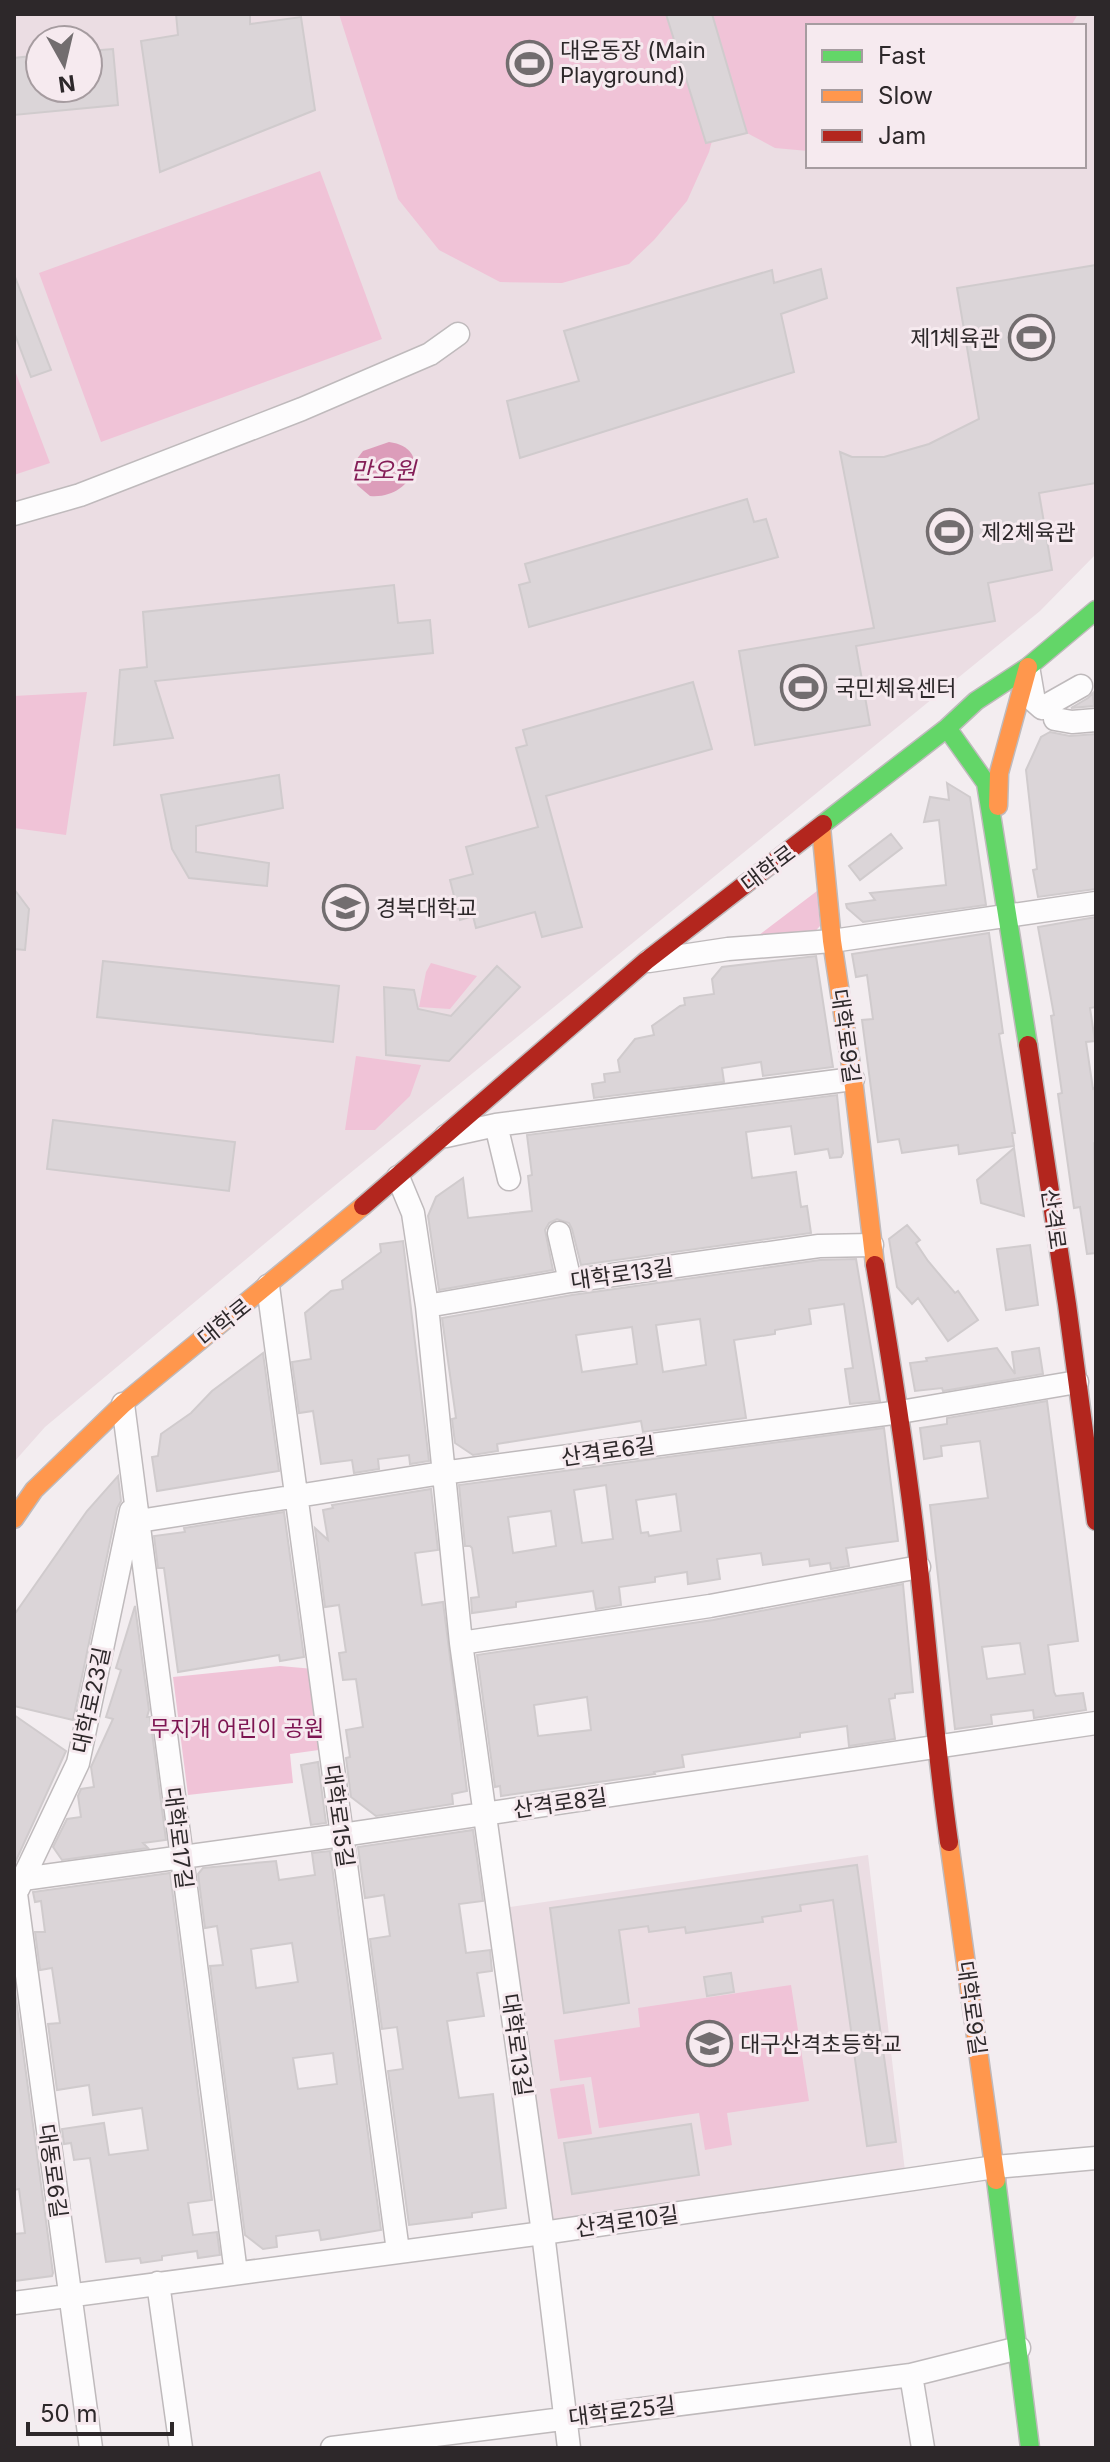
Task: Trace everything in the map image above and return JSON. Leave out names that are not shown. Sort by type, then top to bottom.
[{"type":"street","points":[[14,514],[80,495],[302,409],[430,354],[458,334]]},
{"type":"street","name":"대학로","points":[[14,1519],[34,1490],[123,1404],[398,1177],[646,961],[947,728],[976,701],[1028,667],[1096,610]]},
{"type":"street","points":[[1028,667],[1034,701],[1042,708],[1081,686]]},
{"type":"street","points":[[997,844],[999,773],[1028,667]]},
{"type":"street","points":[[1055,719],[1072,722],[1096,720]]},
{"type":"street","name":"산격로","points":[[947,728],[986,783],[1087,1381],[1096,1521]]},
{"type":"street","name":"대학로9길","points":[[821,827],[832,941],[853,1079],[872,1245],[900,1412],[936,1748],[995,2167],[1030,2448]]},
{"type":"street","points":[[646,961],[728,949],[832,941],[1096,903]]},
{"type":"street","name":"대학로","points":[[446,1136],[496,1125],[853,1079]]},
{"type":"street","points":[[496,1125],[509,1179]]},
{"type":"street","name":"대학로13길","points":[[398,1177],[413,1213],[427,1306],[461,1643],[543,2233],[569,2448]]},
{"type":"street","points":[[559,1233],[570,1281]]},
{"type":"street","name":"대학로13길","points":[[427,1306],[570,1281],[819,1246],[872,1245]]},
{"type":"street","name":"대학로15길","points":[[268,1286],[398,2251]]},
{"type":"street","name":"산격로6길","points":[[139,1521],[442,1473],[900,1412],[1087,1381]]},
{"type":"street","name":"대학로17길","points":[[123,1404],[236,2273]]},
{"type":"street","name":"대학로23길","points":[[18,1890],[78,1763],[135,1491]]},
{"type":"street","points":[[461,1643],[723,1604],[919,1567]]},
{"type":"street","name":"산격로8길","points":[[18,1890],[182,1857],[1096,1723]]},
{"type":"street","name":"대동로6길","points":[[18,1890],[91,2448]]},
{"type":"street","name":"산격로10길","points":[[14,2303],[543,2233],[995,2167],[1096,2158]]},
{"type":"street","points":[[158,2283],[181,2448]]},
{"type":"street","name":"대학로25길","points":[[332,2448],[911,2375],[1019,2348]]},
{"type":"street","points":[[911,2375],[922,2443]]},
{"type":"shaded area","name":"경북대학교","points":[[14,14],[1096,14],[1096,554],[1040,611],[311,1205],[45,1427],[14,1462]]},
{"type":"shaded area","name":"대구산격초등학교","points":[[868,1855],[906,2180],[551,2228],[510,1907]]},
{"type":"green space","points":[[339,14],[684,14],[717,122],[709,152],[687,201],[629,264],[562,283],[500,282],[439,250],[398,199]]},
{"type":"green space","points":[[712,14],[1078,14],[1072,24],[806,24],[806,151],[775,148],[747,133]]},
{"type":"green space","points":[[320,171],[382,339],[101,442],[39,273]]},
{"type":"green space","points":[[14,368],[50,463],[14,475]]},
{"type":"green space","points":[[87,692],[66,835],[14,828],[14,696]]},
{"type":"green space","points":[[817,891],[820,926],[810,937],[755,938]]},
{"type":"green space","points":[[431,963],[477,976],[450,1009],[419,1007],[426,972]]},
{"type":"green space","points":[[356,1056],[421,1065],[410,1096],[375,1130],[345,1130]]},
{"type":"green space","name":"무지개 어린이 공원","points":[[280,1666],[314,1669],[326,1749],[290,1754],[293,1783],[188,1795],[173,1677]]},
{"type":"green space","points":[[791,1985],[809,2101],[727,2113],[732,2145],[705,2150],[699,2113],[599,2128],[591,2077],[560,2081],[554,2040],[640,2027],[638,2008]]},
{"type":"green space","points":[[584,2084],[592,2134],[558,2139],[550,2089]]},
{"type":"water","name":"만오원","points":[[389,442],[403,446],[411,454],[414,463],[412,473],[397,490],[370,496],[357,485],[353,464],[363,451]]},
{"type":"building","points":[[176,14],[250,14],[250,24],[301,17],[315,110],[160,172],[141,41],[178,35]]},
{"type":"building","points":[[666,14],[712,14],[747,133],[706,143]]},
{"type":"building","points":[[113,49],[118,105],[14,115],[14,58],[24,57],[24,104],[104,104],[104,50]]},
{"type":"building","points":[[1096,265],[1096,483],[1039,493],[1052,570],[988,583],[995,621],[856,646],[870,725],[755,745],[739,651],[874,628],[840,452],[852,457],[884,457],[929,444],[979,419],[957,288]]},
{"type":"building","points":[[821,269],[827,298],[781,314],[794,372],[520,458],[507,401],[579,381],[564,331],[772,270],[774,283]]},
{"type":"building","points":[[15,277],[51,370],[31,377],[14,332]]},
{"type":"building","points":[[747,499],[754,522],[766,519],[778,557],[529,627],[519,585],[530,582],[525,564]]},
{"type":"building","points":[[394,585],[398,623],[430,620],[433,653],[155,681],[173,738],[114,745],[120,670],[147,667],[143,612]]},
{"type":"building","points":[[693,682],[712,749],[546,796],[582,927],[542,937],[535,912],[476,928],[473,916],[460,920],[450,880],[473,874],[466,847],[538,827],[516,748],[527,745],[523,730]]},
{"type":"building","points":[[1093,693],[1094,706],[1071,708],[1088,698]]},
{"type":"building","points":[[1050,732],[1070,736],[1096,734],[1096,889],[1038,897],[1033,870],[1037,869],[1026,770],[1041,737]]},
{"type":"building","points":[[279,775],[283,808],[196,826],[196,852],[269,863],[267,886],[189,878],[172,849],[161,795]]},
{"type":"building","points":[[947,783],[970,797],[986,905],[863,922],[846,904],[875,900],[870,893],[946,885],[939,820],[924,822],[930,797],[949,800]]},
{"type":"building","points":[[891,834],[902,848],[860,880],[849,866]]},
{"type":"building","points":[[14,889],[29,909],[25,950],[14,949]]},
{"type":"building","points":[[1096,917],[1096,1007],[1090,1008],[1095,1041],[1086,1042],[1093,1089],[1096,1088],[1096,1253],[1087,1254],[1080,1207],[1074,1208],[1058,1094],[1062,1093],[1051,1016],[1054,1015],[1038,927]]},
{"type":"building","points":[[989,933],[1003,1033],[999,1034],[1015,1133],[1012,1133],[1014,1146],[959,1154],[958,1145],[902,1153],[899,1139],[878,1142],[862,1020],[873,1019],[867,975],[856,977],[852,954]]},
{"type":"building","points":[[816,956],[833,1067],[763,1076],[761,1062],[722,1068],[724,1082],[594,1098],[592,1084],[605,1082],[604,1074],[620,1072],[618,1060],[635,1039],[654,1035],[652,1026],[685,1005],[684,998],[714,994],[712,979],[722,967]]},
{"type":"building","points":[[103,961],[339,986],[333,1042],[97,1017]]},
{"type":"building","points":[[497,966],[520,987],[449,1061],[386,1055],[384,987],[414,990],[418,1009],[451,1016]]},
{"type":"building","points":[[837,1095],[841,1157],[830,1158],[828,1149],[795,1154],[791,1126],[746,1132],[752,1178],[796,1172],[801,1207],[807,1206],[811,1233],[581,1265],[569,1223],[557,1219],[549,1223],[545,1230],[553,1270],[439,1290],[428,1216],[436,1197],[463,1178],[468,1218],[532,1211],[527,1135]]},
{"type":"building","points":[[53,1120],[235,1142],[229,1191],[47,1169]]},
{"type":"building","points":[[1014,1148],[1024,1216],[981,1203],[977,1180]]},
{"type":"building","points":[[907,1225],[920,1240],[916,1243],[928,1261],[955,1293],[958,1291],[978,1320],[948,1341],[918,1298],[912,1304],[897,1287],[889,1239]]},
{"type":"building","points":[[403,1241],[429,1461],[410,1464],[409,1455],[378,1459],[379,1469],[354,1473],[352,1460],[321,1464],[313,1411],[299,1413],[292,1362],[311,1359],[305,1313],[331,1291],[343,1289],[342,1281],[381,1252],[380,1244]]},
{"type":"building","points":[[1030,1245],[1038,1305],[1006,1310],[997,1249]]},
{"type":"building","points":[[856,1259],[880,1401],[850,1404],[845,1369],[853,1368],[844,1304],[809,1309],[811,1324],[775,1330],[775,1334],[734,1340],[746,1418],[643,1432],[641,1421],[497,1444],[498,1451],[473,1455],[455,1443],[452,1419],[456,1418],[442,1318],[572,1295],[820,1260]],"holes":[[[700,1319],[706,1365],[663,1372],[656,1325]],[[632,1327],[637,1364],[582,1372],[576,1335]]]},
{"type":"building","points":[[997,1348],[1015,1374],[1012,1352],[1039,1348],[1043,1374],[943,1391],[942,1388],[915,1391],[910,1363]]},
{"type":"building","points":[[263,1353],[279,1471],[157,1491],[152,1457],[158,1456],[161,1434]]},
{"type":"building","points":[[1047,1401],[1078,1641],[1048,1645],[1056,1696],[1083,1693],[1086,1710],[1034,1718],[1033,1710],[991,1715],[992,1724],[955,1729],[930,1505],[988,1498],[980,1441],[941,1446],[942,1456],[924,1459],[920,1428],[947,1424],[947,1418]],"holes":[[[1020,1643],[1025,1674],[987,1679],[982,1647]]]},
{"type":"building","points":[[884,1428],[898,1541],[846,1548],[849,1566],[831,1569],[830,1563],[810,1566],[809,1559],[763,1565],[761,1553],[717,1559],[720,1579],[688,1584],[687,1572],[655,1577],[655,1582],[619,1587],[621,1605],[596,1609],[593,1591],[516,1602],[516,1607],[472,1613],[471,1598],[479,1597],[472,1548],[465,1546],[459,1485]],"holes":[[[606,1485],[613,1539],[582,1543],[574,1490]],[[676,1494],[681,1531],[649,1536],[648,1532],[641,1533],[636,1500]],[[551,1511],[556,1546],[513,1553],[508,1517]]]},
{"type":"building","points":[[118,1476],[121,1501],[117,1508],[73,1720],[14,1706],[14,1615],[87,1511]]},
{"type":"building","points":[[431,1489],[438,1550],[415,1553],[422,1605],[443,1602],[467,1791],[452,1794],[453,1804],[376,1816],[351,1797],[346,1730],[363,1727],[356,1679],[343,1680],[339,1653],[346,1652],[339,1605],[325,1607],[315,1528],[328,1540],[323,1510],[333,1508],[332,1505]]},
{"type":"building","points":[[284,1512],[304,1657],[280,1661],[279,1655],[178,1672],[164,1568],[158,1568],[154,1536],[185,1532],[184,1528]]},
{"type":"building","points":[[903,1584],[913,1692],[895,1694],[895,1698],[889,1699],[895,1739],[849,1746],[847,1726],[800,1733],[800,1737],[682,1755],[684,1767],[655,1774],[501,1796],[500,1786],[495,1787],[477,1655],[713,1620]],"holes":[[[587,1697],[591,1730],[538,1736],[534,1705]]]},
{"type":"building","points":[[135,1606],[149,1710],[147,1717],[150,1717],[166,1840],[143,1843],[148,1848],[62,1860],[53,1847],[67,1819],[81,1817],[78,1796],[81,1789],[94,1787],[91,1767],[113,1719],[106,1717],[121,1670],[116,1668]]},
{"type":"building","points":[[14,1715],[66,1751],[14,1865]]},
{"type":"building","points":[[318,1762],[326,1823],[311,1825],[301,1765]]},
{"type":"building","points":[[473,1830],[483,1901],[459,1904],[466,1953],[490,1950],[492,1971],[477,1973],[484,2016],[447,2021],[459,2098],[493,2094],[506,2208],[472,2213],[472,2217],[409,2225],[388,2071],[403,2069],[397,2027],[382,2029],[370,1939],[390,1936],[384,1895],[365,1898],[358,1847]]},
{"type":"building","points":[[330,1851],[381,2230],[321,2240],[319,2230],[276,2236],[277,2247],[263,2249],[245,2235],[210,1966],[223,1965],[217,1926],[205,1928],[198,1874],[203,1868],[276,1861],[279,1880],[315,1875],[312,1853]],"holes":[[[292,1943],[298,1982],[256,1988],[251,1949]],[[333,2053],[337,2084],[298,2089],[293,2058]]]},
{"type":"building","points":[[857,1865],[896,2142],[867,2146],[833,1900],[800,1905],[801,1911],[762,1917],[763,1922],[686,1933],[685,1927],[649,1932],[648,1926],[619,1930],[629,2003],[564,2013],[550,1908]]},
{"type":"building","points":[[170,1873],[212,2200],[188,2203],[193,2235],[217,2232],[220,2255],[198,2258],[197,2251],[162,2256],[162,2260],[141,2263],[140,2258],[106,2262],[90,2158],[74,2160],[71,2143],[64,2144],[62,2129],[104,2123],[109,2155],[148,2150],[142,2108],[93,2115],[89,2085],[57,2090],[48,2024],[60,2023],[52,1968],[40,1970],[35,1932],[45,1932],[41,1901],[35,1902],[33,1892]]},
{"type":"building","points":[[731,1973],[734,1992],[707,1996],[704,1977]]},
{"type":"building","points":[[14,1984],[53,2273],[52,2276],[14,2281],[14,2234],[25,2233],[19,2189],[14,2190]]},
{"type":"building","points":[[691,2124],[699,2175],[572,2194],[564,2143]]},
{"type":"traffic: fast","points":[[823,824],[947,728],[976,701],[1028,667],[1096,610]]},
{"type":"traffic: fast","points":[[947,728],[986,783],[1028,1045]]},
{"type":"traffic: fast","points":[[996,2180],[1030,2448]]},
{"type":"traffic: slow","points":[[998,806],[999,773],[1028,667]]},
{"type":"traffic: slow","points":[[821,827],[832,941],[853,1079],[875,1265]]},
{"type":"traffic: slow","points":[[14,1519],[34,1490],[123,1404],[363,1206]]},
{"type":"traffic: slow","points":[[949,1842],[996,2180]]},
{"type":"traffic: jam","points":[[363,1206],[646,961],[823,824]]},
{"type":"traffic: jam","points":[[1028,1045],[1096,1521]]},
{"type":"traffic: jam","points":[[875,1265],[910,1492],[949,1842]]},
{"type":"place","name":"대운동장 (Main Playground)","points":[[529,63]]},
{"type":"place","name":"제1체육관","points":[[1031,338]]},
{"type":"place","name":"제2체육관","points":[[950,532]]},
{"type":"place","name":"국민체육센터","points":[[804,688]]},
{"type":"place","name":"경북대학교","points":[[345,908]]},
{"type":"place","name":"대구산격초등학교","points":[[709,2044]]}]
